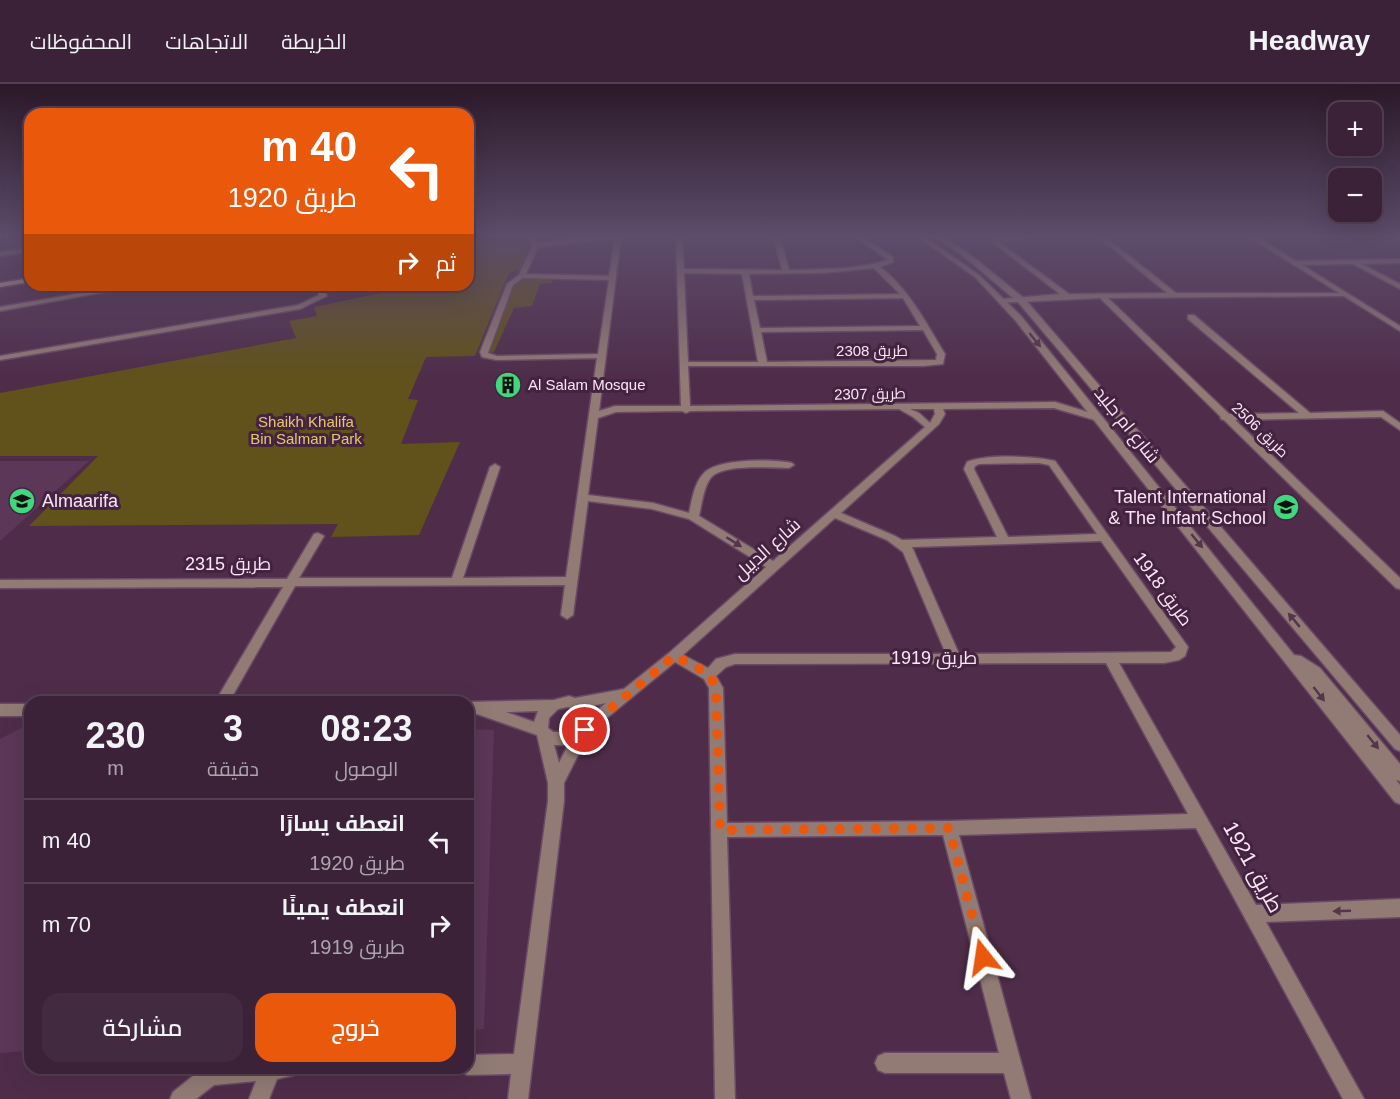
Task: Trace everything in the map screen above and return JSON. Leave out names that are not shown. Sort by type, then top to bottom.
[{"type":"street","points":[[512,282],[484,352],[485,356],[497,358],[602,356]]},
{"type":"street","points":[[567,615],[611,282]]},
{"type":"street","points":[[681,282],[686,410]]},
{"type":"street","points":[[748,282],[764,364]]},
{"type":"street","name":"طريق 2308","points":[[684,364],[923,364],[940,362],[941,354],[893,282]]},
{"type":"street","name":"شارع ام جليد","points":[[983,282],[1000,298],[1098,418],[1400,797]]},
{"type":"street","name":"شارع ام جليد","points":[[1000,282],[1019,297],[1400,745]]},
{"type":"street","points":[[1046,282],[1064,296]]},
{"type":"street","points":[[1158,282],[1174,295]]},
{"type":"street","points":[[1325,282],[1400,330]]},
{"type":"street","points":[[0,309],[105,291]]},
{"type":"street","points":[[0,358],[300,307],[320,299],[323,296],[321,291]]},
{"type":"street","points":[[1000,298],[1101,295],[1344,294]]},
{"type":"street","name":"طريق 2506","points":[[1101,295],[1224,417],[1400,585]]},
{"type":"street","points":[[752,298],[904,296]]},
{"type":"street","points":[[1191,317],[1308,416]]},
{"type":"street","points":[[758,330],[924,328]]},
{"type":"street","points":[[1055,405],[1074,397],[1076,391]]},
{"type":"street","name":"طريق 2307","points":[[594,416],[615,409],[1055,405],[1098,418]]},
{"type":"street","name":"شارع الديبل","points":[[585,730],[674,656],[929,427],[969,406]]},
{"type":"street","points":[[899,407],[916,415],[929,427],[939,417],[934,407]]},
{"type":"street","points":[[1383,414],[1400,428]]},
{"type":"street","points":[[1224,417],[1400,414]]},
{"type":"street","name":"طريق 1918","points":[[1004,540],[969,469],[970,464],[977,461],[1039,460],[1052,463],[1178,640],[1182,647],[1180,653],[1174,657],[1164,658]]},
{"type":"street","points":[[693,517],[705,477],[711,470],[735,466],[789,465]]},
{"type":"street","points":[[457,579],[495,467]]},
{"type":"street","points":[[583,497],[653,506],[693,517],[774,567]]},
{"type":"street","points":[[833,513],[901,544],[912,557],[954,658]]},
{"type":"street","points":[[226,696],[318,536]]},
{"type":"street","points":[[901,544],[1103,537]]},
{"type":"street","name":"طريق 2315","points":[[0,584],[457,579],[572,581]]},
{"type":"street","points":[[674,656],[709,675],[716,688],[725,1099]]},
{"type":"street","points":[[1289,656],[1315,672],[1400,775]]},
{"type":"street","name":"طريق 1921","points":[[1110,658],[1354,1099]]},
{"type":"street","name":"طريق 1919","points":[[709,675],[721,663],[735,659],[1164,658]]},
{"type":"street","points":[[576,703],[631,693]]},
{"type":"street","points":[[474,708],[554,705],[569,701],[588,712],[585,730],[556,783]]},
{"type":"street","points":[[518,1099],[556,801],[556,783],[543,732],[542,716],[554,705]]},
{"type":"street","points":[[474,709],[543,732],[558,741],[570,740],[585,730]]},
{"type":"street","points":[[0,710],[24,710]]},
{"type":"street","points":[[720,830],[949,828],[1201,821]]},
{"type":"street","points":[[949,828],[1021,1099]]},
{"type":"street","points":[[1253,914],[1400,909]]},
{"type":"street","points":[[885,1063],[1011,1063]]},
{"type":"street","points":[[474,1065],[523,1064]]},
{"type":"street","points":[[180,1099],[210,1075],[219,1074]]},
{"type":"street","points":[[259,1099],[269,1074]]},
{"type":"shaded area","name":"Almaarifa","points":[[0,461],[89,461],[0,541]]},
{"type":"shaded area","points":[[24,727],[24,1051],[0,1053],[0,739]]},
{"type":"shaded area","points":[[474,729],[494,730],[484,1029],[474,1030]]},
{"type":"green space","name":"Shaikh Khalifa Bin Salman Park","points":[[474,282],[505,282],[475,356],[426,357],[408,399],[418,400],[401,444],[460,442],[419,535],[331,537],[338,524],[29,526],[98,456],[0,456],[0,393],[296,338],[289,321],[317,316],[314,307],[391,291],[474,291]]},
{"type":"green space","points":[[515,282],[552,282],[540,284],[532,306],[514,308],[494,352],[489,352]]},
{"type":"place","name":"Al Salam Mosque","points":[[508,385]]},
{"type":"place","name":"Almaarifa","points":[[22,501]]},
{"type":"place","name":"Talent International & The Infant School","points":[[1286,507]]},
{"type":"route","points":[[585,730],[674,656],[701,670],[709,675],[716,688],[720,830],[949,828],[983,957]]}]
